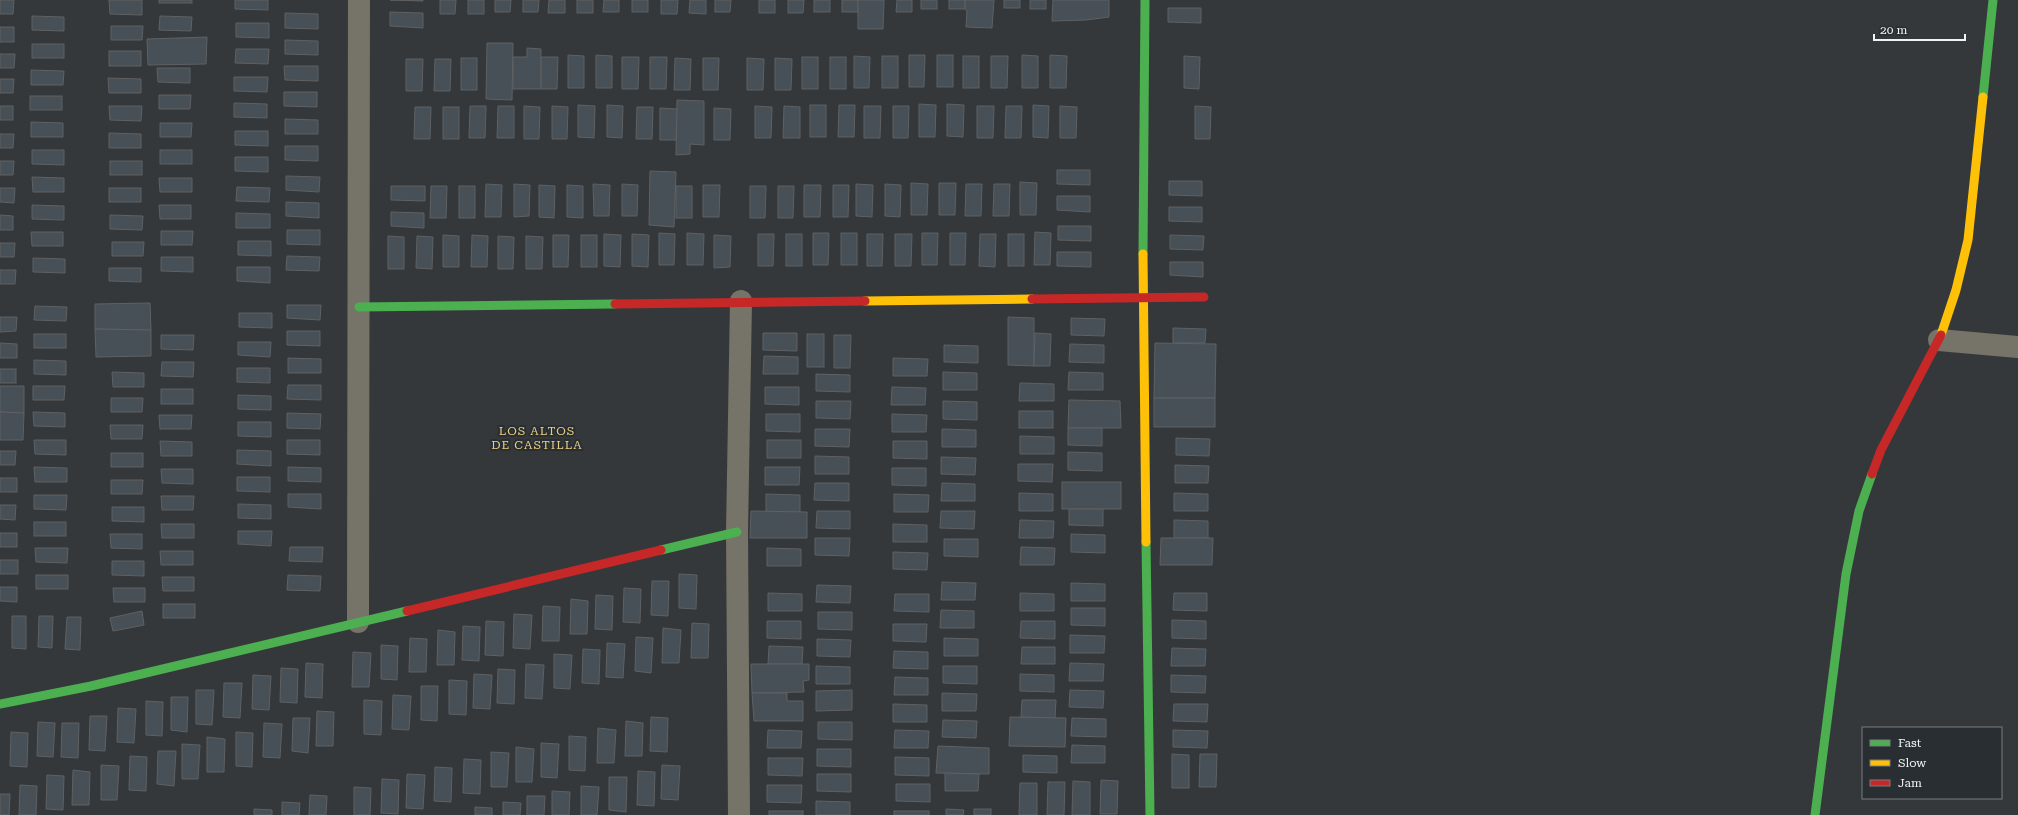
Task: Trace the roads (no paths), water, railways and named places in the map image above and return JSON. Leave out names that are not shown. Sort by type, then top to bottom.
[{"type":"street","points":[[358,622],[359,0]]},
{"type":"street","points":[[1145,0],[1143,297],[1150,815]]},
{"type":"street","points":[[1815,815],[1846,574],[1860,511],[1881,450],[1939,340],[1956,290],[1968,240],[1993,0]]},
{"type":"street","points":[[359,307],[741,301],[1204,297]]},
{"type":"street","points":[[739,815],[737,532],[741,301]]},
{"type":"street","points":[[1939,340],[2018,347]]},
{"type":"street","points":[[0,704],[91,686],[737,532]]},
{"type":"district","name":"LOS ALTOS DE CASTILLA","points":[[537,438]]}]
